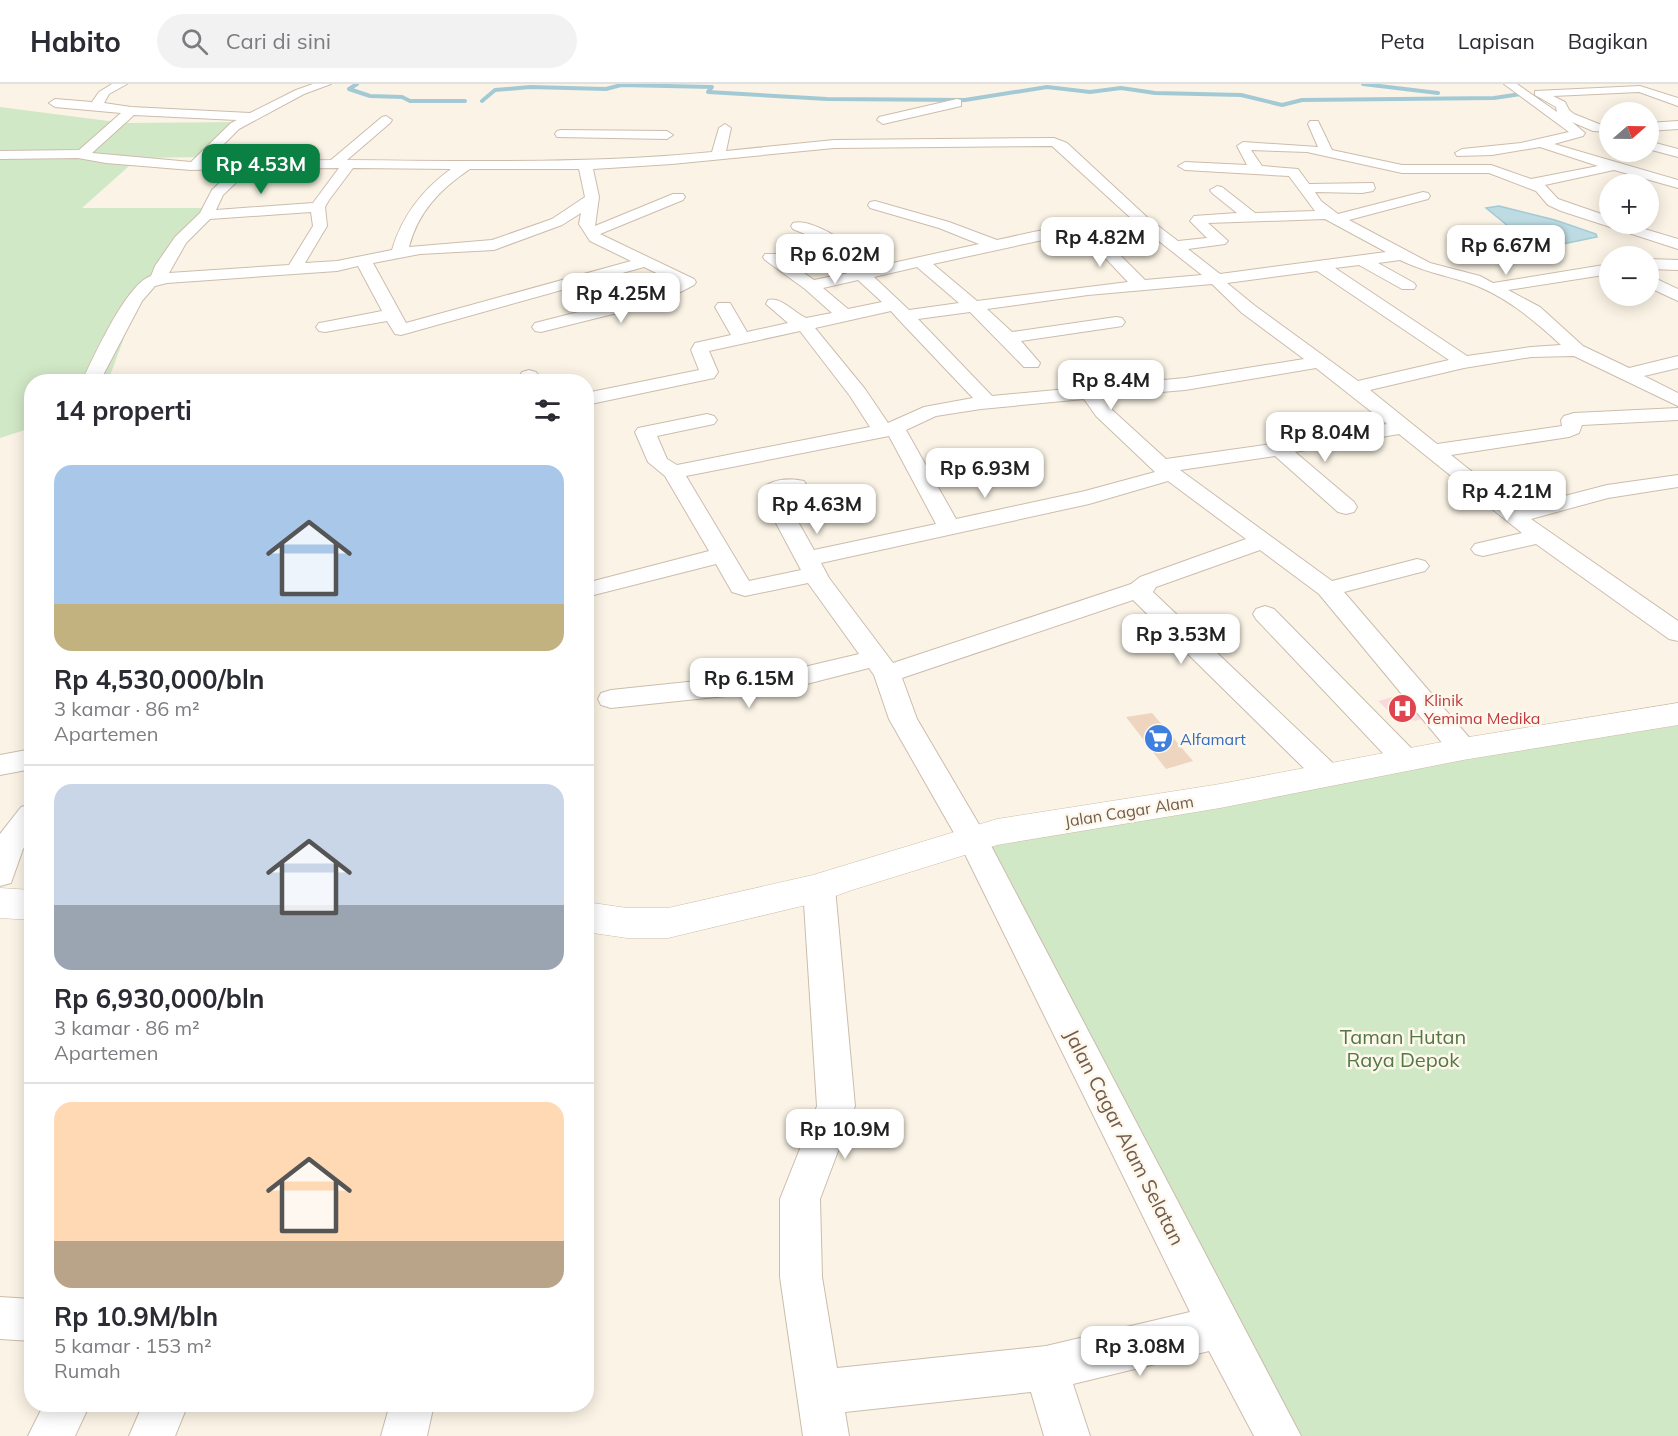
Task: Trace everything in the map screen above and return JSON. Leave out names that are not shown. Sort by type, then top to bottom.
[{"type":"street","points":[[194,166],[235,126],[300,92],[325,84]]},
{"type":"street","points":[[1451,153],[1493,151],[1541,143],[1579,133],[1510,84]]},
{"type":"street","points":[[97,106],[99,97],[115,85]]},
{"type":"street","points":[[1599,127],[1570,117],[1561,105],[1539,93],[1640,89],[1678,104]]},
{"type":"street","points":[[55,103],[131,111],[252,117]]},
{"type":"street","points":[[883,120],[957,103]]},
{"type":"street","points":[[911,104],[943,120]]},
{"type":"street","points":[[1659,106],[1678,104]]},
{"type":"street","points":[[1564,110],[1586,109]]},
{"type":"street","points":[[82,154],[131,111]]},
{"type":"street","points":[[868,113],[905,132],[907,143]]},
{"type":"street","points":[[550,166],[562,141],[561,134],[566,119]]},
{"type":"street","points":[[294,269],[320,226],[318,207],[342,164],[386,120]]},
{"type":"street","points":[[1314,124],[1327,152]]},
{"type":"street","points":[[1659,126],[1678,125]]},
{"type":"street","points":[[718,155],[725,128]]},
{"type":"street","points":[[1659,129],[1678,133]]},
{"type":"street","points":[[561,134],[668,135]]},
{"type":"street","points":[[1,155],[82,154],[194,166],[342,164],[550,166],[718,155],[820,145],[907,143],[964,136],[1057,143],[1144,222],[1217,279],[1221,286],[1238,300],[1317,362],[1355,388],[1540,536],[1678,633]]},
{"type":"street","points":[[890,159],[907,143]]},
{"type":"street","points":[[1541,143],[1563,152],[1678,184]]},
{"type":"street","points":[[1,155],[14,145]]},
{"type":"street","points":[[1257,170],[1243,146],[1288,147],[1327,152],[1402,169],[1473,167],[1493,169],[1545,190],[1557,204],[1599,219]]},
{"type":"street","points":[[1659,148],[1678,153]]},
{"type":"street","points":[[1493,151],[1499,159],[1499,165],[1493,169]]},
{"type":"street","points":[[1354,158],[1397,155]]},
{"type":"street","points":[[158,280],[163,266],[180,240],[206,215],[217,193],[246,165]]},
{"type":"street","points":[[399,253],[403,234],[421,203],[440,183],[466,165]]},
{"type":"street","points":[[541,327],[655,298],[688,282],[595,238],[586,224],[592,197],[585,165]]},
{"type":"street","points":[[1185,166],[1292,172],[1316,204],[1333,217],[1424,266],[1466,277],[1491,288],[1534,311],[1577,350],[1678,400]]},
{"type":"street","points":[[1532,183],[1616,167]]},
{"type":"street","points":[[1304,188],[1362,189],[1368,186]]},
{"type":"street","points":[[1217,190],[1251,217]]},
{"type":"street","points":[[1173,246],[1220,241],[1197,221],[1199,219],[1358,216],[1423,196]]},
{"type":"street","points":[[592,232],[678,197]]},
{"type":"street","points":[[95,374],[113,337],[141,292],[146,285],[158,280],[364,262],[420,249],[501,244],[557,222],[590,201]]},
{"type":"street","points":[[875,205],[944,225],[995,245]]},
{"type":"street","points":[[206,215],[318,207]]},
{"type":"street","points":[[811,286],[1049,234],[1144,222]]},
{"type":"street","points":[[798,226],[838,243],[987,402]]},
{"type":"street","points":[[1091,229],[1097,241],[1141,285]]},
{"type":"street","points":[[1648,234],[1678,243]]},
{"type":"street","points":[[594,397],[706,374],[709,372],[699,348],[804,326],[844,315],[973,305],[1141,285],[1217,279],[1401,255]]},
{"type":"street","points":[[771,257],[811,286],[844,315]]},
{"type":"street","points":[[1363,261],[1408,286]]},
{"type":"street","points":[[364,262],[401,330],[645,262]]},
{"type":"street","points":[[922,263],[973,305],[1031,363]]},
{"type":"street","points":[[1659,264],[1678,265]]},
{"type":"street","points":[[1321,266],[1464,362]]},
{"type":"street","points":[[1491,288],[1599,271]]},
{"type":"street","points":[[1659,286],[1678,296]]},
{"type":"street","points":[[774,304],[804,326],[889,430],[950,528]]},
{"type":"street","points":[[724,307],[742,338]]},
{"type":"street","points":[[325,327],[391,315]]},
{"type":"street","points":[[1008,338],[1116,322]]},
{"type":"street","points":[[1355,388],[1464,362],[1531,352],[1577,350]]},
{"type":"street","points":[[673,472],[889,430],[931,411],[987,402],[1185,384],[1317,362]]},
{"type":"street","points":[[1625,375],[1678,362]]},
{"type":"street","points":[[1090,394],[1103,412],[1166,470],[1328,589],[1463,749]]},
{"type":"street","points":[[1432,451],[1569,431],[1572,429],[1571,420],[1574,419],[1678,414]]},
{"type":"street","points":[[707,420],[645,432],[658,462],[673,472],[741,587],[745,589],[811,566],[950,528],[1089,497],[1166,470],[1402,427]]},
{"type":"street","points":[[1279,449],[1346,507]]},
{"type":"street","points":[[1515,516],[1607,492],[1678,481]]},
{"type":"street","name":"Jalan Cagar Alam Selatan","points":[[796,486],[777,488],[772,491],[772,495],[811,566],[881,666],[903,718],[972,838],[1220,1327],[1278,1436]]},
{"type":"street","points":[[1483,549],[1540,536]]},
{"type":"street","points":[[611,699],[762,684],[881,666],[1140,589],[1148,582],[1263,541]]},
{"type":"street","points":[[594,588],[723,555]]},
{"type":"street","points":[[1328,589],[1417,566]]},
{"type":"street","points":[[1140,589],[1144,599],[1328,775]]},
{"type":"street","points":[[1265,614],[1406,760]]},
{"type":"street","name":"Jalan Cagar Alam","points":[[594,918],[647,924],[668,923],[819,888],[841,879],[997,832],[1174,803],[1463,749],[1678,714]]},
{"type":"street","points":[[0,765],[24,760]]},
{"type":"street","points":[[0,874],[9,845],[24,825]]},
{"type":"street","points":[[819,888],[836,1106],[800,1199],[801,1277],[826,1436]]},
{"type":"street","points":[[0,903],[24,904]]},
{"type":"street","points":[[0,1318],[24,1320]]},
{"type":"street","points":[[820,1392],[1046,1368],[1220,1327]]},
{"type":"street","points":[[1046,1368],[1068,1436]]},
{"type":"street","points":[[152,1436],[162,1412]]},
{"type":"street","points":[[404,1436],[410,1412]]},
{"type":"shaded area","name":"Klinik Yemima Medika","points":[[1407,693],[1427,717],[1400,722],[1378,701]]},
{"type":"green space","points":[[0,107],[124,123],[243,122],[208,157],[138,158],[82,208],[209,208],[135,308],[111,374],[24,374],[24,430],[0,438]]},
{"type":"green space","name":"Taman Hutan Raya Depok","points":[[1678,719],[1678,1436],[1302,1436],[1161,1181],[986,848],[1029,833]]},
{"type":"water","points":[[1499,206],[1555,220],[1596,234],[1597,237],[1529,251],[1509,244],[1511,234],[1508,226],[1486,208]]},
{"type":"building","name":"Alfamart","points":[[1152,713],[1193,761],[1166,769],[1126,717]]},
{"type":"waterway","points":[[357,84],[349,89],[370,96],[402,97],[410,101],[465,101]]},
{"type":"waterway","points":[[1363,84],[1438,93]]},
{"type":"waterway","points":[[482,101],[495,90],[530,87],[606,89],[621,85],[712,87],[708,92],[827,99],[965,100],[1047,87],[1090,92],[1121,88],[1155,93],[1241,95],[1282,105],[1302,100],[1494,98],[1521,94]]},
{"type":"place","name":"Klinik Yemima Medika","points":[[1403,709]]},
{"type":"place","name":"Alfamart","points":[[1159,739]]}]
